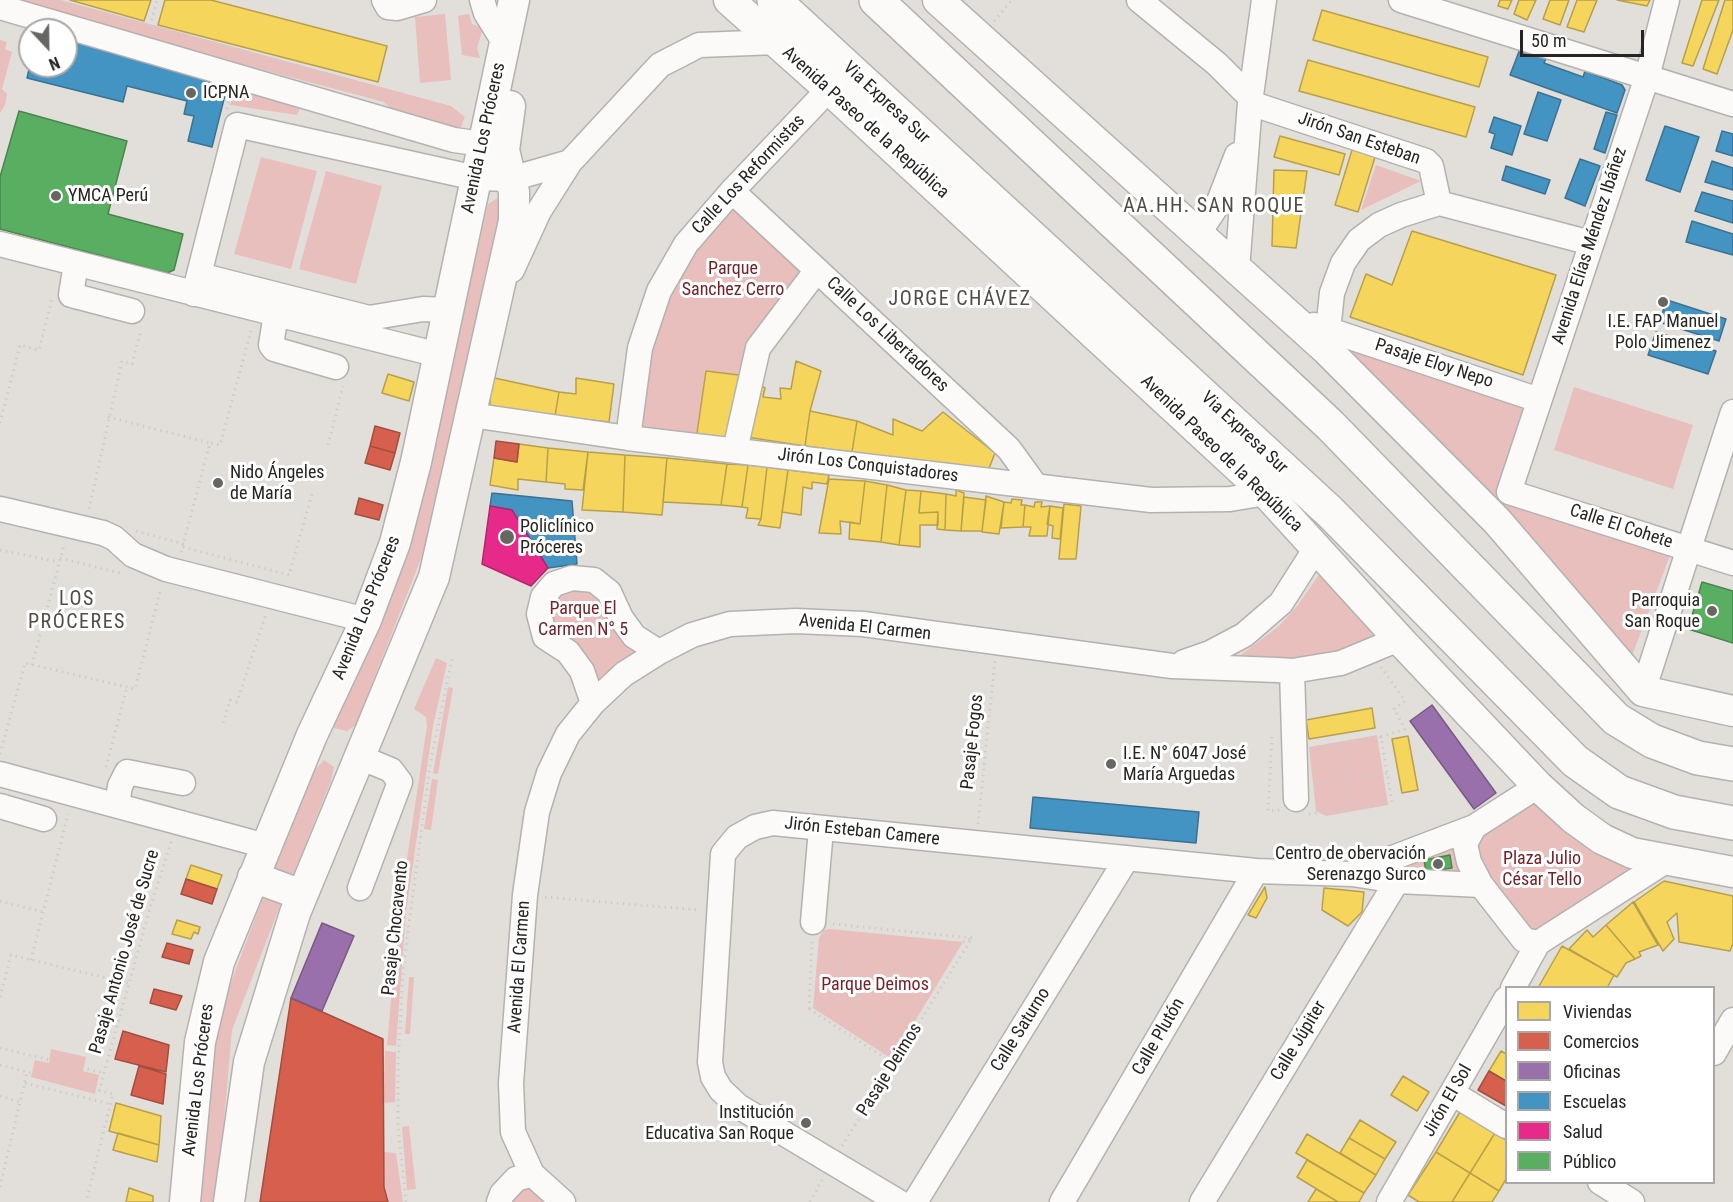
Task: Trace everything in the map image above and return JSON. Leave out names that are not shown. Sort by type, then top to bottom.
[{"type":"highway","name":"Via Expresa Sur","points":[[774,0],[1330,512],[1575,761],[1618,792],[1674,812],[1733,823]]},
{"type":"highway","points":[[876,0],[1330,425],[1616,719],[1652,741],[1698,758],[1733,764]]},
{"type":"main road","name":"Avenida Los Próceres","points":[[185,1202],[205,1016],[219,962],[312,735],[366,620],[395,543],[416,462],[514,0]]},
{"type":"main road","name":"Avenida Los Próceres","points":[[229,1202],[249,1062],[302,895],[358,755],[434,577],[499,300],[514,221],[516,204],[504,150],[504,137],[532,0]]},
{"type":"main road","name":"Avenida Paseo de la República","points":[[729,0],[830,89],[1266,493],[1399,639],[1538,786],[1573,818],[1602,839],[1632,853],[1733,872]]},
{"type":"main road","points":[[938,0],[1293,320],[1327,339],[1497,520],[1643,691],[1733,711]]},
{"type":"main road","points":[[312,735],[358,755]]},
{"type":"main road","points":[[253,877],[302,895]]},
{"type":"street","points":[[384,0],[388,7],[397,8],[424,0]]},
{"type":"street","points":[[482,0],[486,13],[504,42]]},
{"type":"street","name":"Jirón San Esteban","points":[[1139,0],[1217,64],[1250,105],[1426,161],[1431,166],[1439,203]]},
{"type":"street","points":[[1237,269],[1250,105],[1264,0]]},
{"type":"street","points":[[1401,0],[1733,104]]},
{"type":"street","name":"Avenida Elías Méndez Ibáñez","points":[[1509,492],[1647,77],[1667,0]]},
{"type":"street","points":[[0,7],[454,140],[483,144]]},
{"type":"street","name":"Avenida Paseo de la República","points":[[499,300],[540,211],[570,162],[660,65],[699,45],[777,42]]},
{"type":"street","name":"Calle Los Reformistas","points":[[628,438],[640,348],[659,291],[686,244],[732,191],[830,89]]},
{"type":"street","points":[[1198,234],[1218,204],[1232,174],[1250,105]]},
{"type":"street","points":[[196,284],[237,126],[476,178],[511,179],[570,162]]},
{"type":"street","name":"Calle Los Libertadores","points":[[732,191],[1009,449],[1035,485]]},
{"type":"street","points":[[1327,339],[1332,293],[1343,263],[1359,240],[1379,225],[1439,203],[1591,243]]},
{"type":"street","points":[[0,244],[76,263],[369,318],[423,309],[448,310]]},
{"type":"street","points":[[76,263],[71,294],[137,320]]},
{"type":"street","points":[[735,450],[758,348],[817,270]]},
{"type":"street","points":[[196,284],[266,312],[439,355]]},
{"type":"street","points":[[266,312],[272,348],[340,373]]},
{"type":"street","name":"Pasaje Eloy Nepo","points":[[1327,339],[1539,400]]},
{"type":"street","name":"Jirón Los Conquistadores","points":[[471,415],[628,438],[1151,500],[1230,500],[1266,493]]},
{"type":"street","points":[[1643,691],[1733,415]]},
{"type":"street","name":"Calle El Cohete","points":[[1509,492],[1733,563]]},
{"type":"street","points":[[0,509],[114,538],[133,555],[171,570],[366,620]]},
{"type":"street","points":[[1172,666],[1210,653],[1244,635],[1281,603],[1316,548]]},
{"type":"street","points":[[592,703],[582,671],[568,652],[545,637],[539,614],[543,597],[554,584],[572,578],[594,580],[609,592],[621,618],[634,636],[659,651]]},
{"type":"street","name":"Avenida El Carmen","points":[[563,1202],[532,1174],[513,1132],[511,1083],[525,895],[537,812],[549,773],[568,734],[592,703],[624,674],[659,651],[692,635],[730,624],[796,621],[863,624],[1172,666],[1292,671],[1341,663],[1399,639]]},
{"type":"street","points":[[1292,671],[1303,797]]},
{"type":"street","points":[[358,755],[391,770],[400,782],[360,888]]},
{"type":"street","points":[[96,799],[120,786],[127,772],[183,783]]},
{"type":"street","points":[[0,774],[266,846]]},
{"type":"street","name":"Jirón Esteban Camere","points":[[1352,874],[1474,827],[1538,786]]},
{"type":"street","points":[[0,806],[44,819]]},
{"type":"street","name":"Jirón Esteban Camere","points":[[899,1202],[738,1106],[721,1090],[713,1077],[710,1062],[723,854],[737,837],[755,827],[773,823],[1256,871],[1352,874],[1397,880],[1481,885]]},
{"type":"street","points":[[1474,827],[1465,844],[1481,885],[1524,940],[1538,943]]},
{"type":"street","points":[[815,923],[821,829]]},
{"type":"street","name":"Calle Saturno","points":[[915,1202],[1127,858]]},
{"type":"street","points":[[1514,986],[1538,943],[1669,859]]},
{"type":"street","name":"Calle Plutón","points":[[1062,1202],[1256,871]]},
{"type":"street","name":"Calle Júpiter","points":[[1202,1202],[1397,880]]},
{"type":"street","name":"Jirón El Sol","points":[[1389,1202],[1505,1001]]},
{"type":"street","points":[[1715,1050],[1733,1020]]},
{"type":"street","points":[[1452,1093],[1505,1125]]},
{"type":"street","points":[[499,1202],[502,1194],[516,1179],[532,1174]]},
{"type":"street","points":[[1605,1184],[1631,1194]]},
{"type":"path","points":[[54,0],[342,78],[332,104]]},
{"type":"path","points":[[150,26],[157,0]]},
{"type":"path","points":[[233,75],[226,107],[237,126]]},
{"type":"path","points":[[0,423],[20,345],[39,350],[53,293]]},
{"type":"path","points":[[108,417],[220,445],[266,312]]},
{"type":"path","points":[[32,665],[60,560],[77,527],[122,361],[132,363],[137,320]]},
{"type":"path","points":[[328,445],[340,373]]},
{"type":"path","points":[[0,754],[26,663],[135,689],[171,570],[183,547],[210,442]]},
{"type":"path","points":[[183,547],[289,575],[312,494]]},
{"type":"path","points":[[0,550],[128,575]]},
{"type":"path","points":[[223,723],[230,700],[237,702],[271,597]]},
{"type":"path","name":"Pasaje Fogos","points":[[976,843],[998,644]]},
{"type":"path","points":[[1313,749],[1381,737],[1405,729],[1394,710],[1405,701],[1370,650]]},
{"type":"path","name":"Pasaje Chocavento","points":[[406,1202],[398,1127],[398,1065],[403,970],[430,765],[452,659]]},
{"type":"path","points":[[31,960],[43,912],[96,799],[127,687]]},
{"type":"path","points":[[1381,737],[1392,802],[1309,815],[1303,797],[1347,778],[1387,773]]},
{"type":"path","points":[[1343,744],[1350,808]]},
{"type":"path","name":"Pasaje Antonio José de Sucre","points":[[99,1091],[128,983],[178,821]]},
{"type":"path","points":[[525,895],[720,911]]},
{"type":"path","points":[[0,902],[43,912]]},
{"type":"path","points":[[815,923],[972,938]]},
{"type":"path","points":[[815,923],[894,1064]]},
{"type":"path","points":[[809,1010],[815,923]]},
{"type":"path","points":[[809,1010],[855,992],[972,938]]},
{"type":"path","name":"Pasaje Deimos","points":[[810,1202],[972,938]]},
{"type":"path","points":[[0,997],[11,955],[128,983]]},
{"type":"path","points":[[809,1010],[894,1064]]},
{"type":"path","points":[[0,1048],[104,1073]]},
{"type":"path","points":[[0,1065],[113,1094],[86,1202]]},
{"type":"path","points":[[0,1187],[27,1072]]},
{"type":"path","points":[[24,1083],[110,1104]]},
{"type":"path","points":[[0,1096],[20,1102]]},
{"type":"green space","points":[[0,0],[61,0],[451,106],[465,117],[456,138],[408,125],[384,102],[78,21],[78,18],[68,18]]},
{"type":"green space","points":[[445,14],[451,80],[420,83],[415,17]]},
{"type":"green space","points":[[469,14],[472,24],[483,28],[477,48],[480,58],[462,55],[458,16]]},
{"type":"green space","points":[[0,40],[7,42],[5,49],[12,52],[2,89],[7,94],[5,105],[0,113]]},
{"type":"green space","points":[[235,83],[303,101],[297,115],[230,105]]},
{"type":"green space","points":[[261,157],[317,171],[291,269],[234,254]]},
{"type":"green space","points":[[1376,165],[1421,181],[1361,210]]},
{"type":"green space","points":[[326,171],[382,186],[356,284],[299,269]]},
{"type":"green space","name":"Parque Sanchez Cerro","points":[[732,191],[817,270],[747,376],[706,371],[695,446],[628,438],[659,291]]},
{"type":"green space","points":[[496,199],[502,200],[507,211],[433,528],[356,725],[347,731],[334,728],[336,711],[452,361],[488,204]]},
{"type":"green space","points":[[1336,337],[1527,400],[1502,495],[1671,553],[1630,661]]},
{"type":"green space","points":[[1574,387],[1693,425],[1673,489],[1554,450]]},
{"type":"green space","points":[[1322,570],[1385,637],[1292,668],[1238,657],[1279,626],[1298,605]]},
{"type":"green space","name":"Parque El Carmen N° 5","points":[[584,588],[599,595],[642,649],[600,684],[557,633],[550,617],[555,600],[567,590]]},
{"type":"green space","points":[[436,658],[447,663],[433,726],[406,912],[396,1046],[387,1045],[399,912],[427,726],[426,717],[414,709]]},
{"type":"green space","points":[[448,687],[453,688],[438,774],[433,773]]},
{"type":"green space","points":[[1377,735],[1388,805],[1326,816],[1316,811],[1309,747]]},
{"type":"green space","points":[[324,760],[334,767],[331,781],[292,878],[273,871],[309,776]]},
{"type":"green space","points":[[432,779],[438,780],[431,830],[424,829]]},
{"type":"green space","name":"Plaza Julio César Tello","points":[[1537,798],[1601,856],[1636,866],[1533,934],[1481,867],[1476,838]]},
{"type":"green space","points":[[1456,844],[1462,873],[1384,873]]},
{"type":"green space","points":[[265,892],[283,898],[232,1030],[217,1202],[196,1202],[215,1025]]},
{"type":"green space","name":"Parque Deimos","points":[[824,930],[963,942],[892,1059],[813,1008],[819,938]]},
{"type":"green space","points":[[409,977],[414,977],[410,1034],[405,1034]]},
{"type":"green space","points":[[51,1049],[86,1057],[83,1071],[99,1075],[95,1094],[31,1077],[35,1060],[49,1063]]},
{"type":"green space","points":[[385,1051],[396,1052],[395,1102],[383,1103]]},
{"type":"green space","points":[[409,1126],[416,1189],[407,1190],[402,1127]]},
{"type":"green space","points":[[384,1152],[396,1153],[403,1202],[389,1202],[385,1186]]},
{"type":"green space","points":[[530,1178],[554,1202],[504,1202]]},
{"type":"building: Viviendas","points":[[70,0],[151,0],[144,21]]},
{"type":"building: Viviendas","points":[[165,0],[211,0],[387,46],[378,82],[158,25]]},
{"type":"building: Viviendas","points":[[1500,0],[1512,0],[1508,9],[1498,6]]},
{"type":"building: Viviendas","points":[[1519,0],[1536,0],[1527,20],[1514,14]]},
{"type":"building: Viviendas","points":[[1550,0],[1569,0],[1560,25],[1543,19]]},
{"type":"building: Viviendas","points":[[1577,0],[1597,0],[1584,32],[1567,27]]},
{"type":"building: Viviendas","points":[[1617,0],[1650,0],[1647,6]]},
{"type":"building: Viviendas","points":[[1702,0],[1719,0],[1693,66],[1682,63]]},
{"type":"building: Viviendas","points":[[1725,0],[1733,0],[1733,30],[1717,74],[1703,69]]},
{"type":"building: Viviendas","points":[[1322,10],[1488,57],[1479,87],[1313,40]]},
{"type":"building: Viviendas","points":[[1308,60],[1475,107],[1466,137],[1299,91]]},
{"type":"building: Viviendas","points":[[1280,136],[1345,154],[1339,175],[1274,157]]},
{"type":"building: Viviendas","points":[[1353,147],[1376,154],[1358,212],[1335,205]]},
{"type":"building: Viviendas","points":[[1274,170],[1307,171],[1296,248],[1272,246]]},
{"type":"building: Viviendas","points":[[1412,231],[1556,275],[1523,375],[1350,317],[1366,274],[1392,285]]},
{"type":"building: Viviendas","points":[[796,361],[821,371],[810,411],[805,446],[740,436],[752,381],[765,388],[763,397],[781,399],[780,388],[791,389]]},
{"type":"building: Viviendas","points":[[706,371],[747,376],[731,443],[696,440]]},
{"type":"building: Viviendas","points":[[388,374],[414,382],[409,401],[382,393]]},
{"type":"building: Viviendas","points":[[490,377],[559,392],[555,416],[490,408]]},
{"type":"building: Viviendas","points":[[576,378],[614,384],[609,422],[555,416],[559,392],[576,394]]},
{"type":"building: Viviendas","points":[[810,411],[857,421],[852,452],[805,446]]},
{"type":"building: Viviendas","points":[[943,412],[995,453],[988,471],[852,452],[857,421],[893,435],[893,419],[922,431]]},
{"type":"building: Viviendas","points":[[519,444],[548,448],[546,482],[518,479],[518,490],[490,485],[494,458],[517,462]]},
{"type":"building: Viviendas","points":[[548,448],[588,452],[583,490],[565,489],[565,484],[546,482]]},
{"type":"building: Viviendas","points":[[588,452],[625,455],[623,512],[582,510]]},
{"type":"building: Viviendas","points":[[625,455],[667,458],[662,515],[623,512]]},
{"type":"building: Viviendas","points":[[667,458],[727,464],[721,505],[663,502]]},
{"type":"building: Viviendas","points":[[727,464],[748,465],[742,507],[721,505]]},
{"type":"building: Viviendas","points":[[748,465],[767,467],[761,519],[746,518],[748,508],[742,507]]},
{"type":"building: Viviendas","points":[[767,467],[788,470],[780,528],[758,525],[761,519]]},
{"type":"building: Viviendas","points":[[788,470],[829,475],[827,484],[812,482],[812,489],[803,487],[801,515],[782,512]]},
{"type":"building: Viviendas","points":[[829,479],[865,481],[860,524],[840,521],[841,534],[819,533]]},
{"type":"building: Viviendas","points":[[865,481],[887,485],[881,542],[849,539],[850,522],[860,524]]},
{"type":"building: Viviendas","points":[[887,485],[906,490],[899,545],[881,542]]},
{"type":"building: Viviendas","points":[[906,490],[921,491],[919,513],[938,512],[938,525],[920,525],[920,547],[899,545]]},
{"type":"building: Viviendas","points":[[956,490],[964,493],[961,531],[945,530],[946,494],[956,496]]},
{"type":"building: Viviendas","points":[[921,491],[946,494],[945,530],[937,529],[938,512],[919,513]]},
{"type":"building: Viviendas","points":[[986,496],[1004,502],[999,534],[982,532]]},
{"type":"building: Viviendas","points":[[964,497],[986,500],[982,531],[961,531]]},
{"type":"building: Viviendas","points":[[1012,499],[1022,500],[1021,505],[1025,505],[1023,527],[1001,528],[1004,502],[1011,503]]},
{"type":"building: Viviendas","points":[[1035,502],[1042,502],[1041,507],[1050,506],[1047,536],[1029,536],[1031,527],[1023,527],[1025,505],[1034,507]]},
{"type":"building: Viviendas","points":[[1064,504],[1081,506],[1076,559],[1059,559]]},
{"type":"building: Viviendas","points":[[1050,506],[1063,508],[1060,539],[1052,538],[1053,526],[1047,524]]},
{"type":"building: Viviendas","points":[[1372,708],[1375,728],[1309,739],[1306,720]]},
{"type":"building: Viviendas","points":[[1408,736],[1418,790],[1402,793],[1392,739]]},
{"type":"building: Viviendas","points":[[191,865],[222,875],[217,889],[186,879]]},
{"type":"building: Viviendas","points":[[1664,881],[1733,896],[1733,943],[1730,951],[1679,942],[1677,913],[1667,922],[1674,939],[1663,951],[1634,902]]},
{"type":"building: Viviendas","points":[[1265,887],[1267,898],[1256,918],[1248,915]]},
{"type":"building: Viviendas","points":[[1324,888],[1364,892],[1362,912],[1348,926],[1322,910]]},
{"type":"building: Viviendas","points":[[1633,902],[1658,945],[1639,952],[1641,956],[1635,959],[1606,925]]},
{"type":"building: Viviendas","points":[[177,920],[200,927],[198,934],[194,932],[191,939],[172,934]]},
{"type":"building: Viviendas","points":[[1606,925],[1635,959],[1626,963],[1617,977],[1569,949],[1587,930],[1593,937]]},
{"type":"building: Viviendas","points":[[1562,946],[1614,975],[1608,986],[1539,986]]},
{"type":"building: Viviendas","points":[[1501,1051],[1505,1053],[1505,1080],[1489,1071]]},
{"type":"building: Viviendas","points":[[1403,1076],[1429,1092],[1417,1111],[1391,1095]]},
{"type":"building: Viviendas","points":[[116,1103],[161,1116],[159,1145],[109,1131]]},
{"type":"building: Viviendas","points":[[1460,1112],[1495,1133],[1470,1173],[1436,1152]]},
{"type":"building: Viviendas","points":[[1360,1120],[1396,1142],[1385,1159],[1349,1138]]},
{"type":"building: Viviendas","points":[[118,1133],[159,1145],[157,1162],[113,1150]]},
{"type":"building: Viviendas","points":[[1495,1133],[1505,1139],[1505,1181],[1499,1191],[1470,1173]]},
{"type":"building: Viviendas","points":[[1307,1134],[1376,1175],[1364,1193],[1296,1153]]},
{"type":"building: Viviendas","points":[[1349,1138],[1385,1159],[1376,1175],[1340,1153]]},
{"type":"building: Viviendas","points":[[1436,1152],[1470,1173],[1452,1202],[1419,1202],[1408,1195]]},
{"type":"building: Viviendas","points":[[1307,1160],[1364,1193],[1359,1202],[1338,1202],[1297,1177]]},
{"type":"building: Viviendas","points":[[1470,1173],[1499,1191],[1492,1202],[1452,1202]]},
{"type":"building: Viviendas","points":[[129,1188],[153,1196],[153,1202],[126,1202]]},
{"type":"building: Viviendas","points":[[1316,1189],[1338,1202],[1308,1202]]},
{"type":"building: Comercios","points":[[375,426],[400,433],[395,453],[370,446]]},
{"type":"building: Comercios","points":[[496,441],[519,444],[517,462],[494,458]]},
{"type":"building: Comercios","points":[[370,446],[395,453],[390,470],[365,463]]},
{"type":"building: Comercios","points":[[359,498],[383,505],[379,520],[355,514]]},
{"type":"building: Comercios","points":[[186,879],[217,889],[212,904],[181,894]]},
{"type":"building: Comercios","points":[[167,943],[193,950],[189,964],[162,957]]},
{"type":"building: Comercios","points":[[154,989],[182,996],[176,1010],[150,1003]]},
{"type":"building: Comercios","points":[[291,998],[383,1039],[384,1187],[388,1202],[260,1202]]},
{"type":"building: Comercios","points":[[123,1031],[169,1045],[166,1072],[115,1059]]},
{"type":"building: Comercios","points":[[139,1066],[166,1074],[163,1104],[131,1095]]},
{"type":"building: Comercios","points":[[1489,1071],[1505,1080],[1505,1105],[1478,1090]]},
{"type":"building: Oficinas","points":[[1432,705],[1496,793],[1474,809],[1410,721]]},
{"type":"building: Oficinas","points":[[322,923],[354,936],[322,1011],[291,998]]},
{"type":"building: Escuelas","name":"ICPNA","points":[[78,42],[229,79],[212,147],[188,141],[194,116],[184,114],[187,101],[127,86],[123,102],[27,78],[78,78]]},
{"type":"building: Escuelas","points":[[1520,49],[1546,59],[1544,63],[1583,77],[1585,71],[1622,85],[1625,90],[1617,113],[1510,75]]},
{"type":"building: Escuelas","points":[[1538,92],[1561,100],[1547,141],[1524,134]]},
{"type":"building: Escuelas","points":[[1606,112],[1617,115],[1605,153],[1594,149]]},
{"type":"building: Escuelas","points":[[1494,117],[1521,126],[1512,155],[1491,148],[1495,134],[1489,132]]},
{"type":"building: Escuelas","points":[[1665,126],[1699,137],[1680,192],[1646,180]]},
{"type":"building: Escuelas","points":[[1722,131],[1733,134],[1733,156],[1716,151]]},
{"type":"building: Escuelas","points":[[1580,159],[1600,166],[1585,206],[1565,198]]},
{"type":"building: Escuelas","points":[[1712,161],[1733,168],[1733,190],[1705,182]]},
{"type":"building: Escuelas","points":[[1506,166],[1550,180],[1545,194],[1502,180]]},
{"type":"building: Escuelas","points":[[1702,192],[1733,201],[1733,223],[1695,211]]},
{"type":"building: Escuelas","points":[[1692,221],[1733,234],[1733,255],[1686,242]]},
{"type":"building: Escuelas","points":[[1667,300],[1726,319],[1719,341],[1659,322]]},
{"type":"building: Escuelas","points":[[1656,332],[1716,351],[1708,374],[1648,355]]},
{"type":"building: Escuelas","points":[[492,493],[572,501],[577,564],[548,568],[512,510],[490,506]]},
{"type":"building: Escuelas","points":[[1033,797],[1199,812],[1196,843],[1030,828]]},
{"type":"building: Salud","name":"Policlínico Próceres","points":[[490,506],[512,510],[548,568],[531,586],[482,564]]},
{"type":"building: Público","name":"YMCA Perú","points":[[19,111],[127,141],[108,214],[183,234],[174,270],[167,273],[0,229],[0,177]]},
{"type":"building: Público","name":"Parroquia San Roque","points":[[1702,582],[1733,591],[1733,643],[1688,629]]},
{"type":"building: Público","name":"Centro de obervación Serenazgo Surco","points":[[1450,855],[1452,868],[1426,872],[1424,860]]},
{"type":"place","name":"ICPNA","points":[[191,93]]},
{"type":"place","name":"YMCA Perú","points":[[56,196]]},
{"type":"place","name":"I.E. FAP Manuel Polo Jimenez","points":[[1663,302]]},
{"type":"place","name":"Nido Ángeles de María","points":[[218,483]]},
{"type":"place","name":"Policlínico Próceres","points":[[507,537]]},
{"type":"place","name":"Parroquia San Roque","points":[[1712,611]]},
{"type":"place","name":"I.E. N° 6047 José María Arguedas","points":[[1111,764]]},
{"type":"place","name":"Centro de obervación Serenazgo Surco","points":[[1438,864]]},
{"type":"place","name":"Institución Educativa San Roque","points":[[806,1123]]},
{"type":"district","name":"AA.HH. SAN ROQUE","points":[[1214,207]]},
{"type":"district","name":"JORGE CHÁVEZ","points":[[960,300]]},
{"type":"district","name":"LOS PRÓCERES","points":[[77,612]]}]
